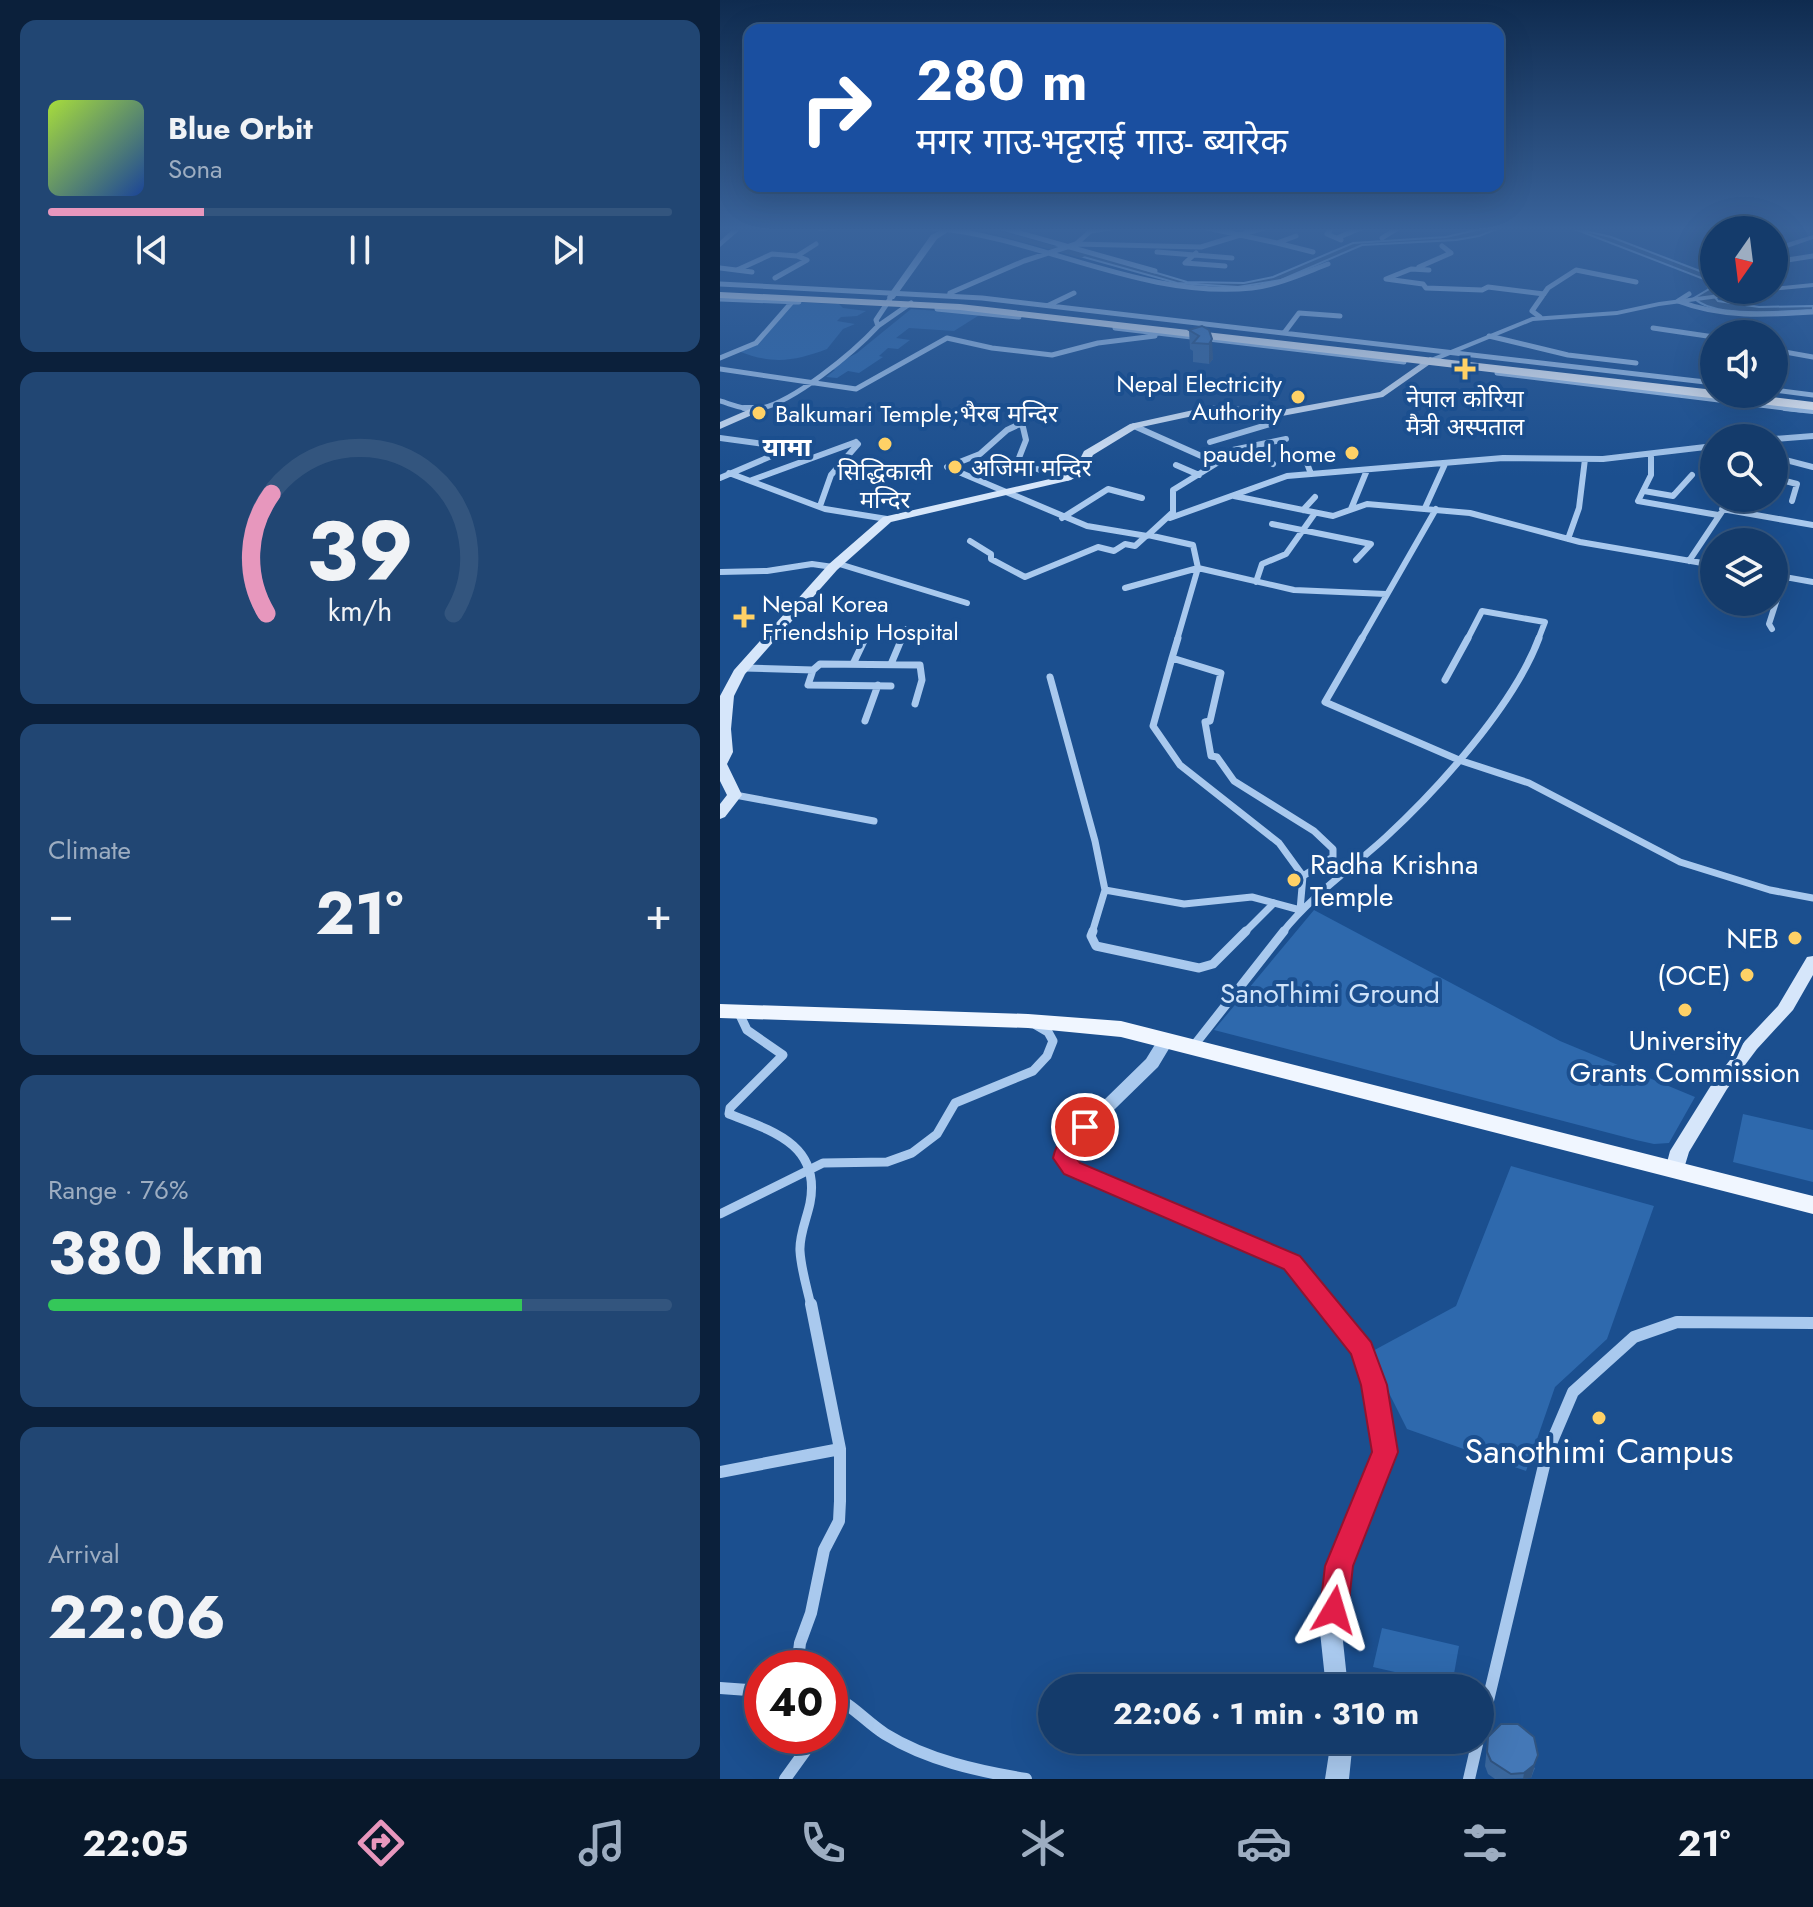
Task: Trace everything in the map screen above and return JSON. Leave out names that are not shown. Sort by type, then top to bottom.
[{"type":"highway","points":[[978,311],[1700,387]]},
{"type":"highway","points":[[1046,311],[1436,358]]},
{"type":"highway","points":[[1788,399],[1813,403]]},
{"type":"highway","points":[[1788,399],[1813,403]]},
{"type":"main road","points":[[720,814],[735,795],[727,786],[726,773],[720,765],[726,752],[724,729],[727,696],[744,668],[834,565],[887,519],[1067,478],[1081,469],[1088,453],[1134,426],[1216,408],[1282,413],[1383,394],[1436,358]]},
{"type":"main road","points":[[720,426],[757,409]]},
{"type":"main road","points":[[1675,1170],[1680,1151],[1721,1084],[1751,1045],[1784,1010],[1813,961]]},
{"type":"main road","points":[[725,1011],[1028,1021],[1121,1029],[1813,1205]]},
{"type":"street","points":[[720,358],[756,343],[784,311]]},
{"type":"street","points":[[878,326],[876,320],[882,311]]},
{"type":"street","points":[[720,401],[757,409],[806,387],[866,341],[878,326],[901,311]]},
{"type":"street","points":[[968,311],[1171,335],[1436,358],[1813,403]]},
{"type":"street","points":[[1093,311],[1284,333],[1436,358],[1540,317],[1626,311]]},
{"type":"street","points":[[1532,311],[1540,317]]},
{"type":"street","points":[[1720,311],[1813,312]]},
{"type":"street","points":[[1284,333],[1301,313],[1340,316]]},
{"type":"street","points":[[1653,328],[1700,335]]},
{"type":"street","points":[[720,369],[856,389],[947,338],[992,348],[1052,355],[1098,343],[1171,335]]},
{"type":"street","points":[[1489,336],[1559,354],[1636,363]]},
{"type":"street","points":[[1788,353],[1813,357]]},
{"type":"street","points":[[1788,395],[1813,403]]},
{"type":"street","points":[[1067,478],[1017,463],[1026,440],[1022,423],[1012,426],[970,461],[947,467],[1062,518],[1118,535],[1148,535],[1193,545],[1198,568],[1153,726],[1180,765],[1279,843],[1303,876],[1300,910]]},
{"type":"street","points":[[1210,442],[1273,423]]},
{"type":"street","points":[[970,541],[991,554],[991,559],[1025,577],[1098,547],[1114,551],[1125,544],[1135,546],[1169,518],[1173,512],[1173,490],[1217,463],[1134,426]]},
{"type":"street","points":[[1788,438],[1813,436]]},
{"type":"street","points":[[720,438],[793,448]]},
{"type":"street","points":[[1228,451],[1286,439]]},
{"type":"street","points":[[752,480],[856,442],[858,444],[831,475],[820,506]]},
{"type":"street","points":[[1249,446],[1273,464]]},
{"type":"street","points":[[1169,518],[1214,506],[1274,479],[1311,474],[1503,458],[1585,459],[1651,455],[1700,448]]},
{"type":"street","points":[[720,478],[783,451]]},
{"type":"street","points":[[1290,452],[1305,458],[1311,474]]},
{"type":"street","points":[[1651,455],[1651,475],[1638,501],[1700,509]]},
{"type":"street","points":[[1568,539],[1579,508],[1585,459]]},
{"type":"street","points":[[1788,461],[1813,467]]},
{"type":"street","points":[[1425,508],[1445,464]]},
{"type":"street","points":[[1176,465],[1199,475]]},
{"type":"street","points":[[1351,509],[1367,470]]},
{"type":"street","points":[[729,473],[843,513],[887,519]]},
{"type":"street","points":[[1644,491],[1673,496],[1692,475]]},
{"type":"street","points":[[1788,482],[1797,484],[1792,501]]},
{"type":"street","points":[[1062,518],[1108,489],[1142,498]]},
{"type":"street","points":[[1234,496],[1338,516],[1351,509],[1376,504],[1436,509],[1510,522],[1568,539],[1700,563]]},
{"type":"street","points":[[1303,510],[1315,497]]},
{"type":"street","points":[[1436,509],[1325,702],[1459,760],[1529,783],[1680,862],[1770,890],[1813,898]]},
{"type":"street","points":[[1689,561],[1709,534],[1720,512],[1813,525]]},
{"type":"street","points":[[1256,582],[1262,564],[1286,554],[1315,513]]},
{"type":"street","points":[[1272,524],[1371,544],[1356,560]]},
{"type":"street","points":[[720,572],[834,565],[967,603]]},
{"type":"street","points":[[1125,588],[1198,568],[1306,591],[1386,594]]},
{"type":"street","points":[[1788,578],[1813,582]]},
{"type":"street","points":[[1192,1049],[1300,910],[1387,836],[1459,760],[1528,668],[1545,622],[1482,611],[1445,680]]},
{"type":"street","points":[[1772,616],[1769,624],[1772,629]]},
{"type":"street","points":[[891,664],[906,629]]},
{"type":"street","points":[[853,664],[864,641]]},
{"type":"street","points":[[1172,658],[1221,673],[1210,721],[1205,722],[1211,756],[1217,757],[1234,781],[1314,831],[1333,849],[1333,857],[1303,876]]},
{"type":"street","points":[[891,686],[808,685],[813,670],[820,664],[920,665],[922,680],[915,704]]},
{"type":"street","points":[[744,668],[813,670]]},
{"type":"street","points":[[1050,677],[1095,841],[1105,890],[1091,936],[1096,946],[1199,968],[1213,964],[1274,903]]},
{"type":"street","points":[[865,721],[878,685]]},
{"type":"street","points":[[735,795],[803,809],[841,812],[874,821]]},
{"type":"street","points":[[1105,890],[1184,904],[1252,897],[1300,910]]},
{"type":"street","points":[[725,1011],[783,1055],[730,1108],[729,1114],[789,1142],[802,1152],[813,1184],[801,1231],[800,1251],[840,1449],[839,1521],[824,1550],[811,1613],[799,1650]]},
{"type":"street","points":[[1028,1021],[1048,1032],[1053,1041]]},
{"type":"street","points":[[720,1214],[810,1168],[838,1162],[887,1162],[912,1153],[937,1134],[955,1103],[1033,1071],[1047,1056],[1053,1041],[1080,1024]]},
{"type":"street","points":[[1165,1042],[1152,1063],[1069,1144],[1064,1158],[1072,1169],[1083,1175],[1292,1262],[1362,1350],[1374,1385],[1385,1452],[1339,1566],[1331,1632],[1336,1674]]},
{"type":"street","points":[[1494,1675],[1547,1453],[1573,1392],[1634,1337],[1677,1322],[1813,1323]]},
{"type":"street","points":[[720,1472],[840,1449]]},
{"type":"street","points":[[720,1688],[744,1690]]},
{"type":"street","points":[[848,1703],[881,1731],[938,1760],[995,1775],[1026,1779]]},
{"type":"street","points":[[785,1779],[803,1754]]},
{"type":"street","points":[[1337,1779],[1340,1754]]},
{"type":"street","points":[[1469,1779],[1475,1754]]},
{"type":"green space","points":[[785,311],[866,311],[857,316],[841,317],[837,321],[855,324],[843,329],[827,349],[815,353],[794,359],[773,360],[738,351],[758,343]]},
{"type":"green space","points":[[909,311],[981,314],[954,331],[909,328],[896,338],[910,340],[898,349],[888,348],[879,356],[883,357],[859,373],[848,371],[837,378],[826,377],[835,370],[827,369],[857,353]]},
{"type":"green space","name":"SanoThimi Ground","points":[[1314,910],[1560,1041],[1695,1097],[1669,1143],[1636,1140],[1214,1030]]},
{"type":"green space","points":[[1743,1114],[1813,1130],[1813,1182],[1733,1162]]},
{"type":"green space","points":[[1511,1166],[1654,1206],[1607,1339],[1555,1387],[1526,1471],[1407,1429],[1369,1353],[1456,1306]]},
{"type":"green space","points":[[1382,1628],[1459,1646],[1454,1674],[1404,1674],[1373,1667]]},
{"type":"building","points":[[1202,326],[1209,330],[1212,339],[1209,344],[1193,343],[1199,336],[1189,330]]},
{"type":"building","points":[[1501,1724],[1518,1724],[1534,1737],[1538,1755],[1534,1765],[1524,1773],[1511,1774],[1491,1761],[1488,1754],[1494,1754],[1494,1731]]},
{"type":"place","name":"नेपाल कोरिया मैत्री अस्पताल","points":[[1465,369]]},
{"type":"place","name":"Nepal Electricity Authority","points":[[1298,397]]},
{"type":"place","name":"Balkumari Temple;भैरब मन्दिर","points":[[759,413]]},
{"type":"place","name":"सिद्धिकाली मन्दिर","points":[[885,444]]},
{"type":"place","name":"paudel home","points":[[1352,453]]},
{"type":"place","name":"अजिमा मन्दिर","points":[[955,467]]},
{"type":"place","name":"Nepal Korea Friendship Hospital","points":[[744,617]]},
{"type":"place","name":"Radha Krishna Temple","points":[[1294,880]]},
{"type":"place","name":"NEB","points":[[1795,938]]},
{"type":"place","name":"(OCE)","points":[[1747,975]]},
{"type":"place","name":"University Grants Commission","points":[[1685,1010]]},
{"type":"place","name":"Sanothimi Campus","points":[[1599,1418]]},
{"type":"district","name":"यामा","points":[[787,447]]},
{"type":"route","points":[[1085,1127],[1066,1149],[1064,1158],[1072,1169],[1292,1262],[1362,1350],[1374,1385],[1385,1452],[1339,1566],[1334,1610]]}]
